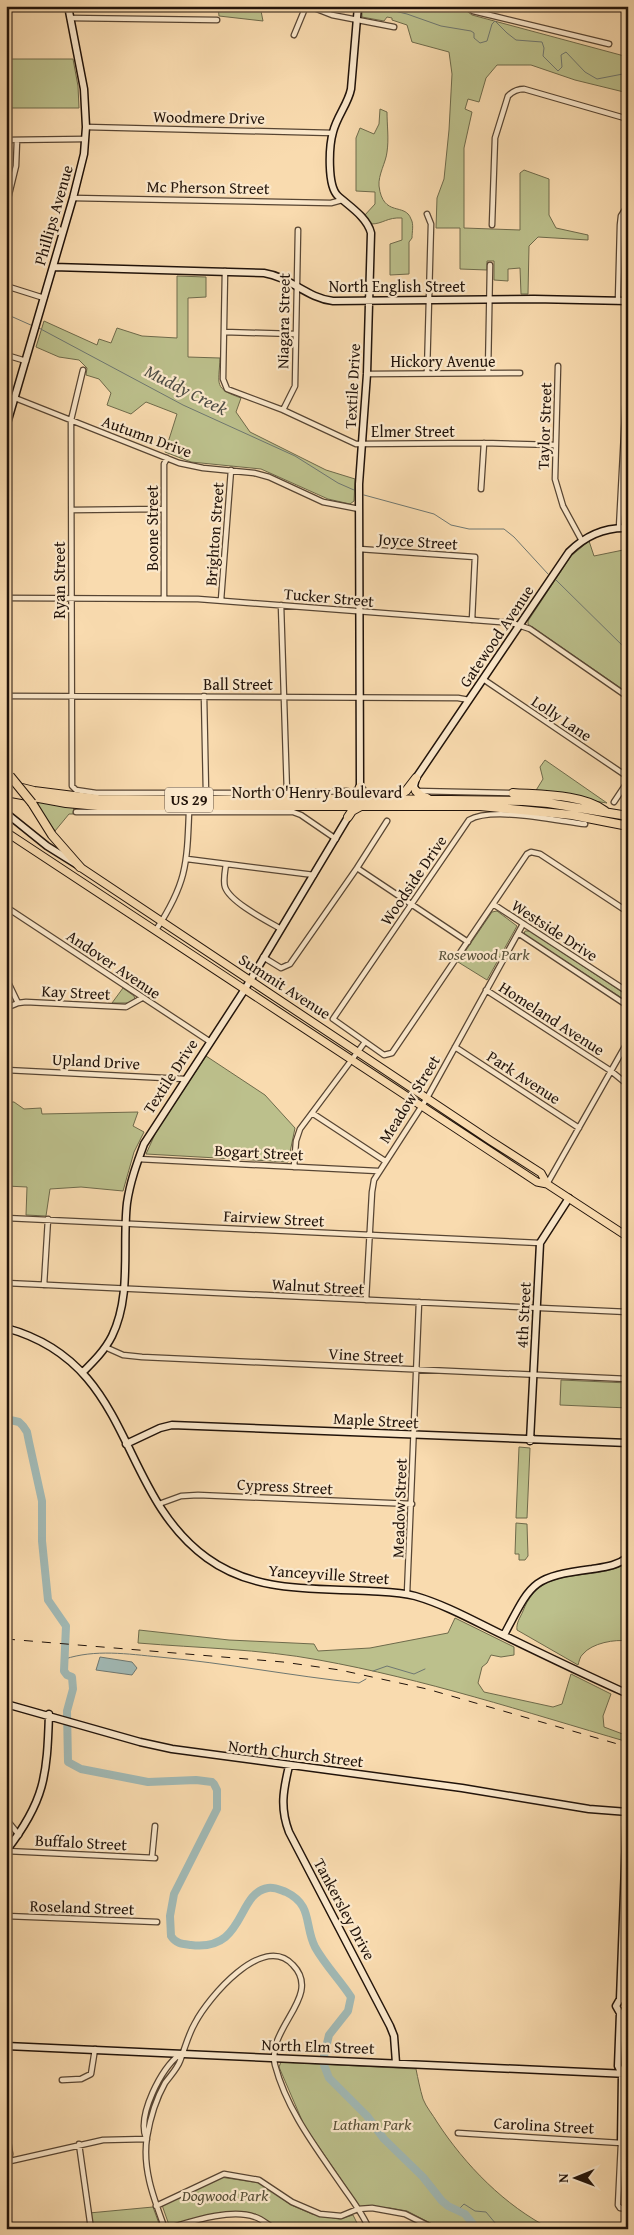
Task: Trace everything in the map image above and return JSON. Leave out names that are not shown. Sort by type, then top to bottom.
[{"type":"highway","points":[[7,778],[32,803],[52,835],[80,867]]},
{"type":"highway","name":"North O'Henry Boulevard","points":[[7,778],[34,791],[98,799],[345,795],[372,799],[548,803],[628,816]]},
{"type":"highway","points":[[386,799],[402,794],[416,778]]},
{"type":"highway","points":[[345,795],[354,795],[360,787],[365,795],[372,799]]},
{"type":"highway","points":[[416,791],[421,796],[432,800]]},
{"type":"highway","name":"North O'Henry Boulevard","points":[[6,792],[66,803],[98,806],[480,806],[580,816],[628,826]]},
{"type":"highway","points":[[513,793],[556,796],[598,805],[607,812]]},
{"type":"highway","points":[[336,805],[343,808],[348,817],[363,805]]},
{"type":"main road","name":"Summit Avenue","points":[[6,832],[537,1182],[547,1184],[628,1237]]},
{"type":"main road","name":"Summit Avenue","points":[[80,867],[541,1172],[547,1184]]},
{"type":"main road","points":[[82,881],[88,873]]},
{"type":"street","name":"Phillips Avenue","points":[[6,427],[83,162],[86,127],[83,80],[68,6]]},
{"type":"street","points":[[294,35],[308,6],[332,15],[394,27]]},
{"type":"street","name":"Textile Drive","points":[[358,6],[351,89],[348,101],[332,133],[330,179],[335,193],[370,227],[367,374],[359,509],[360,787]]},
{"type":"street","points":[[466,6],[473,11],[609,44]]},
{"type":"street","points":[[70,18],[217,20]]},
{"type":"street","points":[[492,225],[495,138],[508,96],[512,91],[524,89],[628,119]]},
{"type":"street","name":"Woodmere Drive","points":[[86,127],[332,133]]},
{"type":"street","points":[[6,140],[85,139]]},
{"type":"street","points":[[6,207],[16,166],[17,140]]},
{"type":"street","name":"Mc Pherson Street","points":[[73,198],[331,203],[342,200]]},
{"type":"street","points":[[618,301],[620,225],[621,216],[628,205]]},
{"type":"street","points":[[427,214],[431,224],[427,373]]},
{"type":"street","name":"Niagara Street","points":[[283,410],[295,386],[298,230]]},
{"type":"street","points":[[488,373],[490,265]]},
{"type":"street","name":"North English Street","points":[[53,267],[275,274],[314,296],[326,300],[628,301]]},
{"type":"street","points":[[225,271],[224,332],[296,334]]},
{"type":"street","points":[[6,286],[44,298]]},
{"type":"street","name":"Elmer Street","points":[[224,332],[224,386],[283,410],[356,444],[484,443],[555,445]]},
{"type":"street","points":[[6,355],[26,361]]},
{"type":"street","points":[[619,528],[628,357]]},
{"type":"street","name":"Taylor Street","points":[[558,366],[555,478],[563,506],[582,541]]},
{"type":"street","name":"Ryan Street","points":[[83,370],[71,420],[71,784],[76,790],[96,793],[206,793]]},
{"type":"street","name":"Hickory Avenue","points":[[367,374],[520,373]]},
{"type":"street","name":"Autumn Drive","points":[[15,398],[190,466],[231,470],[269,478],[323,502],[359,509]]},
{"type":"street","points":[[481,489],[484,443]]},
{"type":"street","name":"Boone Street","points":[[164,598],[163,509],[164,464],[167,458]]},
{"type":"street","name":"Brighton Street","points":[[222,600],[231,470]]},
{"type":"street","points":[[72,510],[163,509]]},
{"type":"street","name":"Gatewood Avenue","points":[[416,778],[565,557],[582,541],[599,532],[628,528]]},
{"type":"street","name":"Joyce Street","points":[[359,549],[475,557],[472,620]]},
{"type":"street","name":"Tucker Street","points":[[6,598],[222,600],[520,624],[628,697]]},
{"type":"street","points":[[280,605],[287,793]]},
{"type":"street","name":"Lolly Lane","points":[[483,679],[628,779]]},
{"type":"street","name":"Ball Street","points":[[6,696],[284,696],[458,698],[469,700]]},
{"type":"street","points":[[204,696],[206,793],[345,795]]},
{"type":"street","points":[[416,778],[414,786],[416,791],[513,793]]},
{"type":"street","points":[[614,802],[628,779]]},
{"type":"street","points":[[76,812],[293,812],[301,815],[336,839]]},
{"type":"street","points":[[156,930],[179,889],[187,859],[189,812]]},
{"type":"street","name":"Summit Avenue","points":[[6,813],[47,846],[80,867]]},
{"type":"street","name":"Woodside Drive","points":[[365,1042],[333,1020],[470,820],[476,816],[505,814],[585,824]]},
{"type":"street","name":"Textile Drive","points":[[83,1372],[105,1347],[119,1318],[123,1289],[126,1223],[131,1184],[138,1158],[157,1122],[245,989],[348,817]]},
{"type":"street","points":[[263,957],[281,968],[290,964],[357,868],[387,821]]},
{"type":"street","points":[[294,1166],[298,1135],[352,1059],[365,1042],[384,1054],[392,1053],[527,854],[531,852],[540,854],[628,912]]},
{"type":"street","points":[[187,859],[314,875]]},
{"type":"street","points":[[226,864],[225,887],[229,894],[238,902],[281,929]]},
{"type":"street","points":[[357,868],[468,942]]},
{"type":"street","name":"Westside Drive","points":[[493,904],[628,992]]},
{"type":"street","name":"Andover Avenue","points":[[6,906],[209,1041]]},
{"type":"street","name":"Meadow Street","points":[[366,1300],[372,1192],[378,1171],[427,1098],[523,924]]},
{"type":"street","name":"Westside Drive","points":[[518,933],[628,1006]]},
{"type":"street","points":[[6,978],[18,1003]]},
{"type":"street","name":"Homeland Avenue","points":[[486,990],[611,1071],[628,1085]]},
{"type":"street","name":"Kay Street","points":[[6,1008],[18,1003],[126,1008],[142,998]]},
{"type":"street","points":[[547,1184],[628,1041]]},
{"type":"street","name":"Park Avenue","points":[[455,1047],[579,1128]]},
{"type":"street","name":"Upland Drive","points":[[6,1070],[185,1079]]},
{"type":"street","points":[[312,1113],[384,1161]]},
{"type":"street","name":"Bogart Street","points":[[138,1158],[378,1171]]},
{"type":"street","points":[[540,1243],[569,1198]]},
{"type":"street","name":"Fairview Street","points":[[6,1218],[540,1243]]},
{"type":"street","points":[[44,1285],[48,1219]]},
{"type":"street","name":"4th Street","points":[[530,1441],[540,1243]]},
{"type":"street","name":"Walnut Street","points":[[6,1283],[628,1312]]},
{"type":"street","name":"Meadow Street","points":[[407,1594],[419,1302]]},
{"type":"street","name":"Yanceyville Street","points":[[6,1328],[25,1334],[47,1345],[83,1372],[103,1398],[158,1504],[172,1524],[196,1550],[223,1568],[248,1580],[276,1586],[407,1594],[436,1603],[628,1694]]},
{"type":"street","name":"Vine Street","points":[[105,1347],[123,1355],[142,1357],[628,1379]]},
{"type":"street","name":"Maple Street","points":[[126,1444],[160,1428],[172,1425],[530,1441],[628,1443]]},
{"type":"street","name":"Cypress Street","points":[[158,1504],[190,1495],[412,1504]]},
{"type":"street","points":[[504,1635],[528,1591],[544,1578],[568,1572],[615,1565],[628,1557]]},
{"type":"street","name":"North Church Street","points":[[6,1704],[49,1714],[140,1742],[172,1749],[626,1812]]},
{"type":"street","points":[[6,1851],[34,1811],[43,1783],[49,1714]]},
{"type":"street","name":"Tankersley Drive","points":[[289,1766],[282,1799],[282,1811],[289,1832],[390,2026],[394,2036],[396,2063]]},
{"type":"street","points":[[626,1812],[625,1938],[620,1999],[616,2006],[625,2013],[626,2066],[624,2143],[618,2203],[620,2208],[628,2209]]},
{"type":"street","points":[[6,1820],[19,1835]]},
{"type":"street","name":"Buffalo Street","points":[[6,1851],[154,1857],[154,1826]]},
{"type":"street","name":"Roseland Street","points":[[6,1916],[157,1922]]},
{"type":"street","points":[[275,2229],[255,2217],[245,2215],[219,2216],[165,2229],[149,2182],[147,2139],[156,2104],[165,2084],[180,2061],[196,2021],[218,1989],[239,1970],[256,1960],[271,1956],[284,1959],[293,1964],[302,1982],[300,2000],[278,2035],[274,2057],[276,2067],[300,2124],[358,2209],[369,2229]]},
{"type":"street","points":[[620,1999],[628,1999]]},
{"type":"street","name":"North Elm Street","points":[[7,2046],[625,2074]]},
{"type":"street","points":[[62,2080],[81,2079],[91,2074],[95,2049]]},
{"type":"street","points":[[6,2126],[8,2161],[6,2181]]},
{"type":"street","name":"Carolina Street","points":[[458,2133],[624,2143]]},
{"type":"street","points":[[8,2161],[103,2140],[147,2139]]},
{"type":"street","points":[[78,2144],[91,2229]]},
{"type":"street","points":[[156,2206],[224,2174],[259,2180],[292,2202],[320,2214],[341,2216],[358,2209],[372,2208],[405,2214],[435,2229]]},
{"type":"green space","points":[[218,6],[260,6],[263,21],[219,16]]},
{"type":"green space","points":[[362,6],[460,6],[472,15],[628,57],[628,93],[575,80],[531,65],[497,65],[486,78],[479,102],[468,99],[465,109],[472,112],[464,148],[464,228],[520,230],[520,173],[524,170],[549,179],[549,215],[556,228],[588,235],[588,240],[538,237],[529,246],[528,294],[521,294],[520,268],[508,269],[508,281],[494,280],[494,261],[487,261],[487,270],[460,269],[460,228],[436,228],[437,198],[444,179],[449,130],[452,74],[449,52],[412,42],[407,25],[392,20],[392,18],[387,17],[384,21],[362,17]]},
{"type":"green space","points":[[6,59],[73,59],[78,86],[79,108],[6,108]]},
{"type":"green space","points":[[380,109],[387,112],[388,142],[379,186],[381,196],[385,202],[389,206],[404,211],[412,221],[412,238],[409,242],[409,274],[390,275],[390,244],[402,240],[402,218],[371,224],[364,216],[375,204],[375,192],[356,191],[356,138],[360,128],[374,134],[379,124]]},
{"type":"green space","points":[[177,276],[206,277],[206,297],[188,298],[188,357],[220,358],[220,384],[222,388],[232,395],[241,398],[236,412],[250,432],[326,470],[355,479],[354,501],[350,504],[328,499],[261,469],[191,462],[165,452],[177,414],[146,402],[131,414],[107,405],[111,393],[99,379],[86,375],[87,368],[79,360],[59,357],[36,347],[44,321],[97,345],[99,339],[111,343],[117,328],[142,336],[177,338]]},
{"type":"green space","points":[[589,541],[594,556],[628,549],[628,693],[528,624],[528,621],[571,556]]},
{"type":"green space","points":[[545,760],[607,803],[535,792],[543,779],[540,767]]},
{"type":"green space","points":[[34,801],[74,807],[73,814],[69,814],[55,831]]},
{"type":"green space","name":"Rosewood Park","points":[[497,911],[517,926],[487,980],[458,962],[492,912]]},
{"type":"green space","points":[[525,931],[530,931],[628,996],[628,1002],[524,934]]},
{"type":"green space","points":[[123,988],[134,996],[135,999],[128,1003],[112,1003]]},
{"type":"green space","points":[[206,1056],[265,1095],[295,1128],[288,1162],[146,1154],[156,1132]]},
{"type":"green space","points":[[6,1102],[14,1102],[24,1109],[41,1108],[42,1114],[138,1112],[133,1126],[144,1132],[134,1152],[123,1191],[81,1187],[50,1189],[46,1216],[26,1215],[27,1187],[6,1186]]},
{"type":"green space","points":[[561,1380],[628,1383],[628,1408],[560,1405]]},
{"type":"green space","points":[[519,1447],[530,1448],[527,1518],[516,1518]]},
{"type":"green space","points":[[516,1523],[527,1524],[528,1556],[525,1560],[519,1560],[519,1554],[515,1554]]},
{"type":"green space","points":[[627,1563],[628,1641],[610,1641],[592,1647],[582,1655],[578,1665],[517,1630],[518,1620],[531,1596],[542,1586],[568,1576],[613,1569]]},
{"type":"green space","points":[[455,1618],[514,1647],[514,1655],[501,1657],[491,1655],[487,1663],[482,1667],[478,1683],[484,1692],[553,1707],[562,1704],[571,1674],[611,1694],[603,1716],[604,1727],[628,1736],[628,1742],[474,1697],[397,1677],[319,1660],[274,1653],[138,1643],[139,1630],[229,1640],[314,1644],[318,1651],[370,1648],[448,1633]]},
{"type":"green space","name":"Latham Park","points":[[281,2062],[416,2069],[424,2102],[460,2154],[502,2196],[534,2220],[551,2229],[442,2229],[407,2211],[390,2208],[360,2207],[304,2125],[279,2067]]},
{"type":"green space","name":"Dogwood Park","points":[[220,2177],[260,2183],[291,2205],[312,2214],[340,2219],[353,2215],[360,2229],[279,2229],[261,2217],[245,2212],[222,2213],[169,2225],[162,2205]]},
{"type":"green space","points":[[153,2207],[161,2229],[92,2229],[89,2213]]},
{"type":"water","points":[[100,1657],[132,1662],[137,1668],[132,1675],[96,1670]]},
{"type":"waterway","points":[[374,6],[407,14],[441,26],[471,31],[474,33],[474,38],[480,43],[487,41],[492,24],[495,21],[516,40],[542,42],[544,48],[543,56],[558,71],[562,67],[561,55],[566,52],[585,72],[597,79],[628,73]]},
{"type":"waterway","name":"Muddy Creek","points":[[6,314],[33,326]]},
{"type":"waterway","name":"Muddy Creek","points":[[37,327],[183,405],[295,456],[338,483],[354,490]]},
{"type":"waterway","name":"Muddy Creek","points":[[364,495],[434,514],[451,525],[469,529],[504,529],[514,537],[548,574]]},
{"type":"waterway","name":"Muddy Creek","points":[[556,580],[628,651]]},
{"type":"waterway","points":[[6,1419],[19,1422],[27,1432],[42,1501],[42,1541],[48,1600],[66,1626],[64,1671],[72,1677],[73,1689],[67,1711],[68,1762],[81,1769],[148,1782],[196,1780],[212,1782],[214,1784],[217,1790],[217,1809],[174,1894],[170,1916],[171,1936],[175,1941],[182,1944],[209,1945],[222,1940],[231,1931],[250,1900],[258,1892],[273,1888],[295,1897],[304,1909],[315,1947],[351,1997],[348,2011],[329,2035],[324,2056]]},
{"type":"waterway","points":[[65,1659],[88,1654],[124,1654],[359,1683],[366,1679]]},
{"type":"waterway","points":[[373,1671],[387,1666],[414,1674],[425,1669]]},
{"type":"waterway","points":[[324,2065],[329,2078],[367,2116],[384,2139],[423,2177],[442,2201],[465,2214],[477,2229]]},
{"type":"waterway","points":[[458,2210],[464,2204],[475,2211],[486,2212],[496,2224],[505,2229]]},
{"type":"railway","points":[[6,1639],[283,1662],[340,1670],[427,1689],[628,1747]]}]
